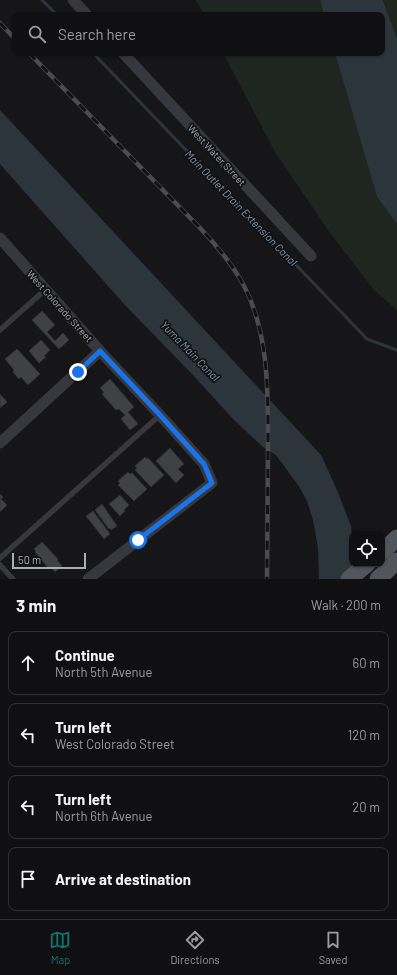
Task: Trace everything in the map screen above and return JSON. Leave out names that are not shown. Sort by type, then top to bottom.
[{"type":"main road","points":[[385,549],[397,538]]},
{"type":"main road","points":[[368,574],[397,561]]},
{"type":"street","points":[[74,0],[84,12]]},
{"type":"street","name":"West Water Street","points":[[126,56],[311,256]]},
{"type":"street","name":"West Colorado Street","points":[[0,238],[100,351],[204,464],[212,483],[88,579]]},
{"type":"street","points":[[0,443],[100,351]]},
{"type":"lane","points":[[0,330],[46,290]]},
{"type":"lane","points":[[0,558],[160,415]]},
{"type":"lane","points":[[0,565],[13,579]]},
{"type":"shaded area","points":[[196,0],[320,0],[323,12],[202,12]]},
{"type":"shaded area","points":[[383,0],[397,0],[397,39]]},
{"type":"shaded area","points":[[225,56],[336,56],[377,197],[397,224],[397,310],[374,290],[330,233],[275,152]]},
{"type":"water","points":[[320,0],[383,0],[397,39],[397,224],[377,197],[336,56],[385,56],[385,12],[323,12]]},
{"type":"water","name":"Yuma Main Canal","points":[[0,110],[321,455],[351,526],[351,531],[349,531],[349,567],[354,567],[355,579],[319,579],[318,548],[313,520],[307,501],[298,485],[276,455],[263,447],[234,420],[124,304],[0,164]]},
{"type":"building","points":[[42,311],[55,325],[47,332],[55,341],[63,333],[69,340],[59,349],[32,320]]},
{"type":"building","points":[[41,340],[50,350],[44,356],[46,357],[39,363],[29,351]]},
{"type":"building","points":[[17,349],[40,374],[28,385],[21,377],[19,379],[5,359]]},
{"type":"building","points":[[110,379],[134,407],[128,412],[138,424],[130,430],[121,419],[125,415],[119,409],[116,410],[102,394],[104,392],[100,388]]},
{"type":"building","points":[[0,394],[7,402],[0,408]]},
{"type":"building","points":[[170,448],[184,464],[178,469],[184,475],[176,483],[156,461]]},
{"type":"building","points":[[145,457],[147,459],[148,458],[164,475],[151,487],[135,470],[137,468],[135,466]]},
{"type":"building","points":[[128,472],[130,474],[132,473],[147,489],[134,501],[118,485],[120,483],[118,481]]},
{"type":"building","points":[[0,494],[3,497],[1,499],[7,505],[0,512]]},
{"type":"building","points":[[120,495],[129,505],[120,516],[109,504]]},
{"type":"building","points":[[102,504],[117,526],[111,530],[95,510]]},
{"type":"building","points":[[93,511],[110,534],[104,539],[86,516]]},
{"type":"building","points":[[42,542],[58,559],[57,560],[62,566],[55,572],[51,567],[49,569],[35,552],[36,551],[34,549]]},
{"type":"waterway","name":"Main Outlet Drain Extension Canal","points":[[42,0],[54,12]]},
{"type":"waterway","name":"Main Outlet Drain Extension Canal","points":[[96,56],[367,339],[397,350]]},
{"type":"railway","points":[[0,23],[12,36]]},
{"type":"railway","points":[[32,56],[213,242],[239,277],[252,303],[263,344],[266,366],[268,430],[267,579]]},
{"type":"route","points":[[78,372],[100,351],[204,464],[212,483],[138,540]]}]
